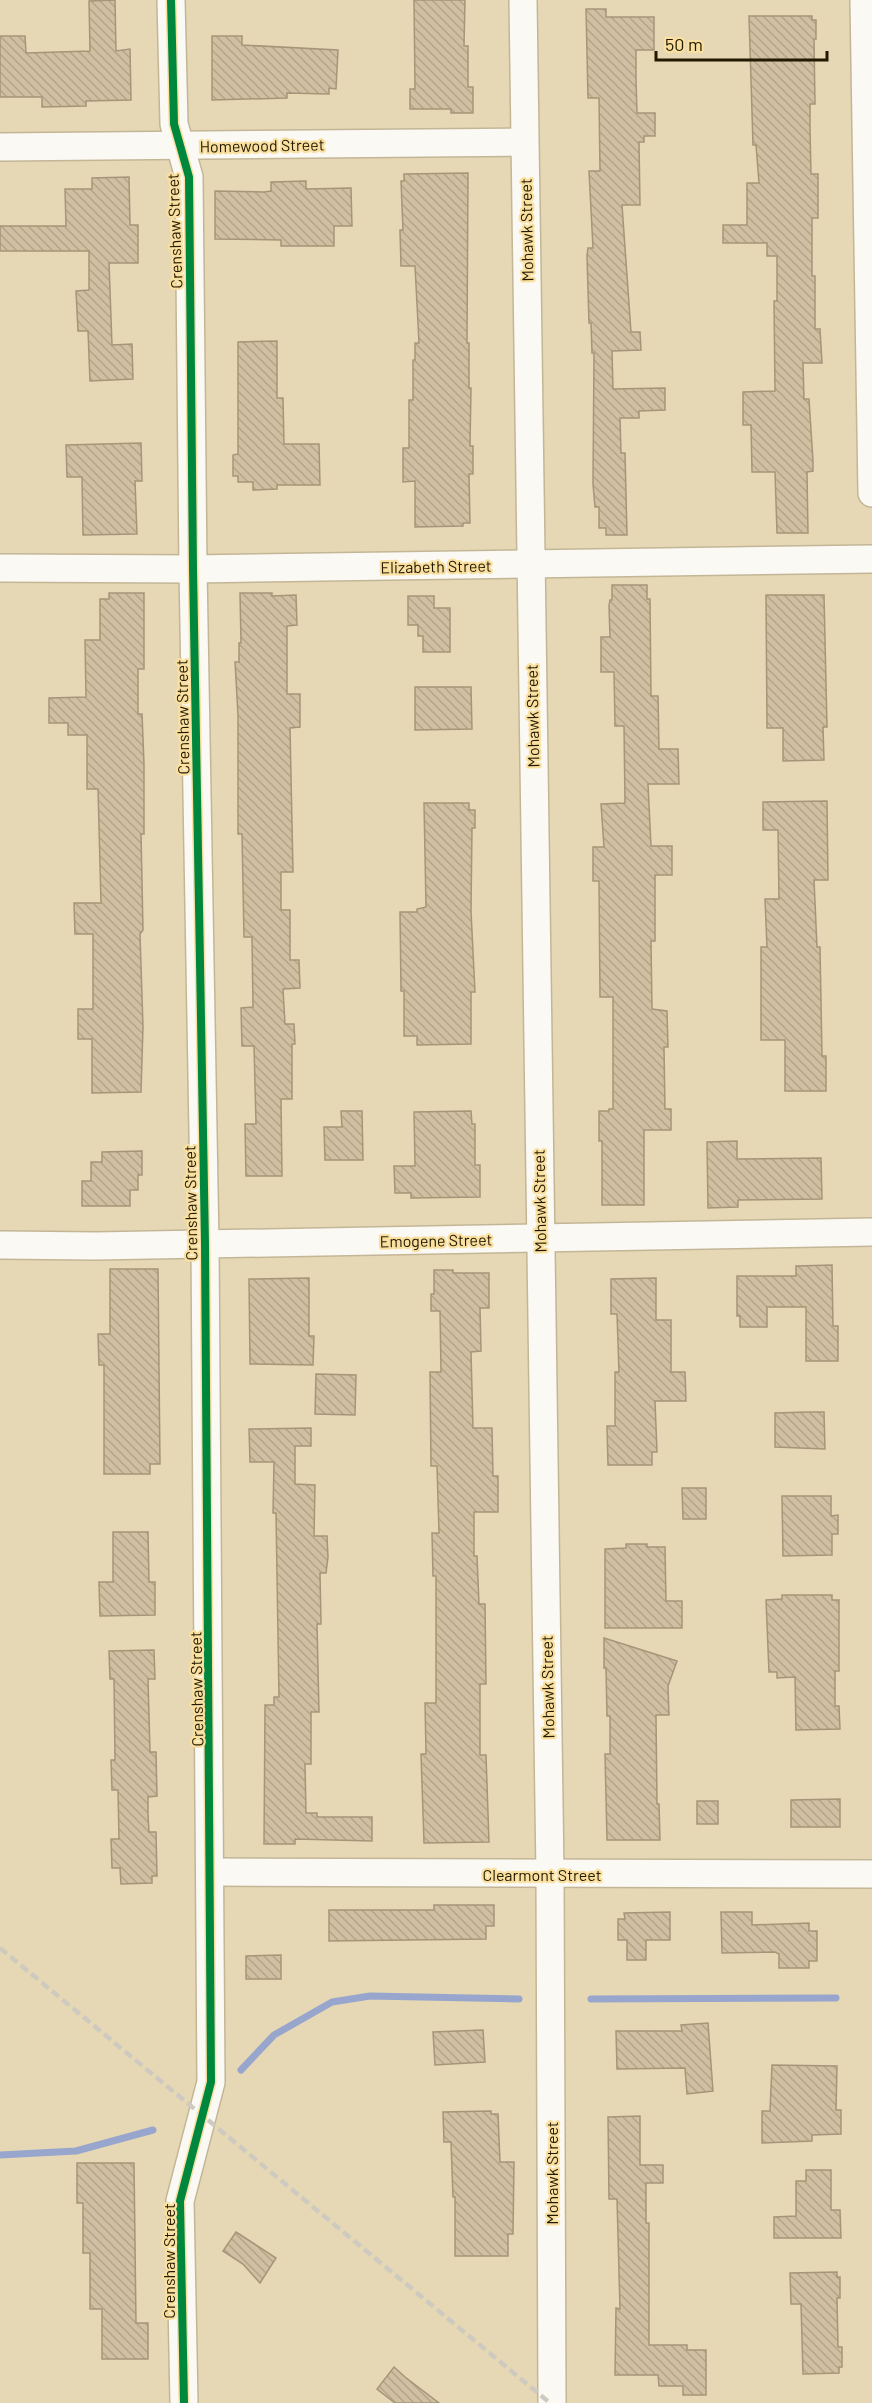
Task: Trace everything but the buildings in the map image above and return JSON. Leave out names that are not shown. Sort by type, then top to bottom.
[{"type":"street","name":"Crenshaw Street","points":[[171,0],[174,124],[189,177],[193,569],[205,1244],[211,1872],[211,2082],[180,2201],[184,2403]]},
{"type":"street","name":"Mohawk Street","points":[[523,0],[550,1874],[552,2403]]},
{"type":"street","points":[[864,0],[872,492]]},
{"type":"street","name":"Homewood Street","points":[[0,147],[524,142]]},
{"type":"street","name":"Elizabeth Street","points":[[0,568],[193,569],[872,559]]},
{"type":"street","name":"Emogene Street","points":[[0,1245],[205,1244],[872,1233]]},
{"type":"street","name":"Clearmont Street","points":[[211,1872],[872,1874]]},
{"type":"waterway","points":[[241,2070],[274,2035],[332,2002],[370,1996],[519,1999]]},
{"type":"waterway","points":[[591,1999],[836,1998]]},
{"type":"waterway","points":[[0,2155],[76,2151],[153,2130]]},
{"type":"railway","points":[[0,1948],[550,2403]]},
{"type":"cycle path","points":[[171,0],[174,124],[189,177],[193,569],[205,1244],[211,2082],[180,2201],[184,2403]]}]
